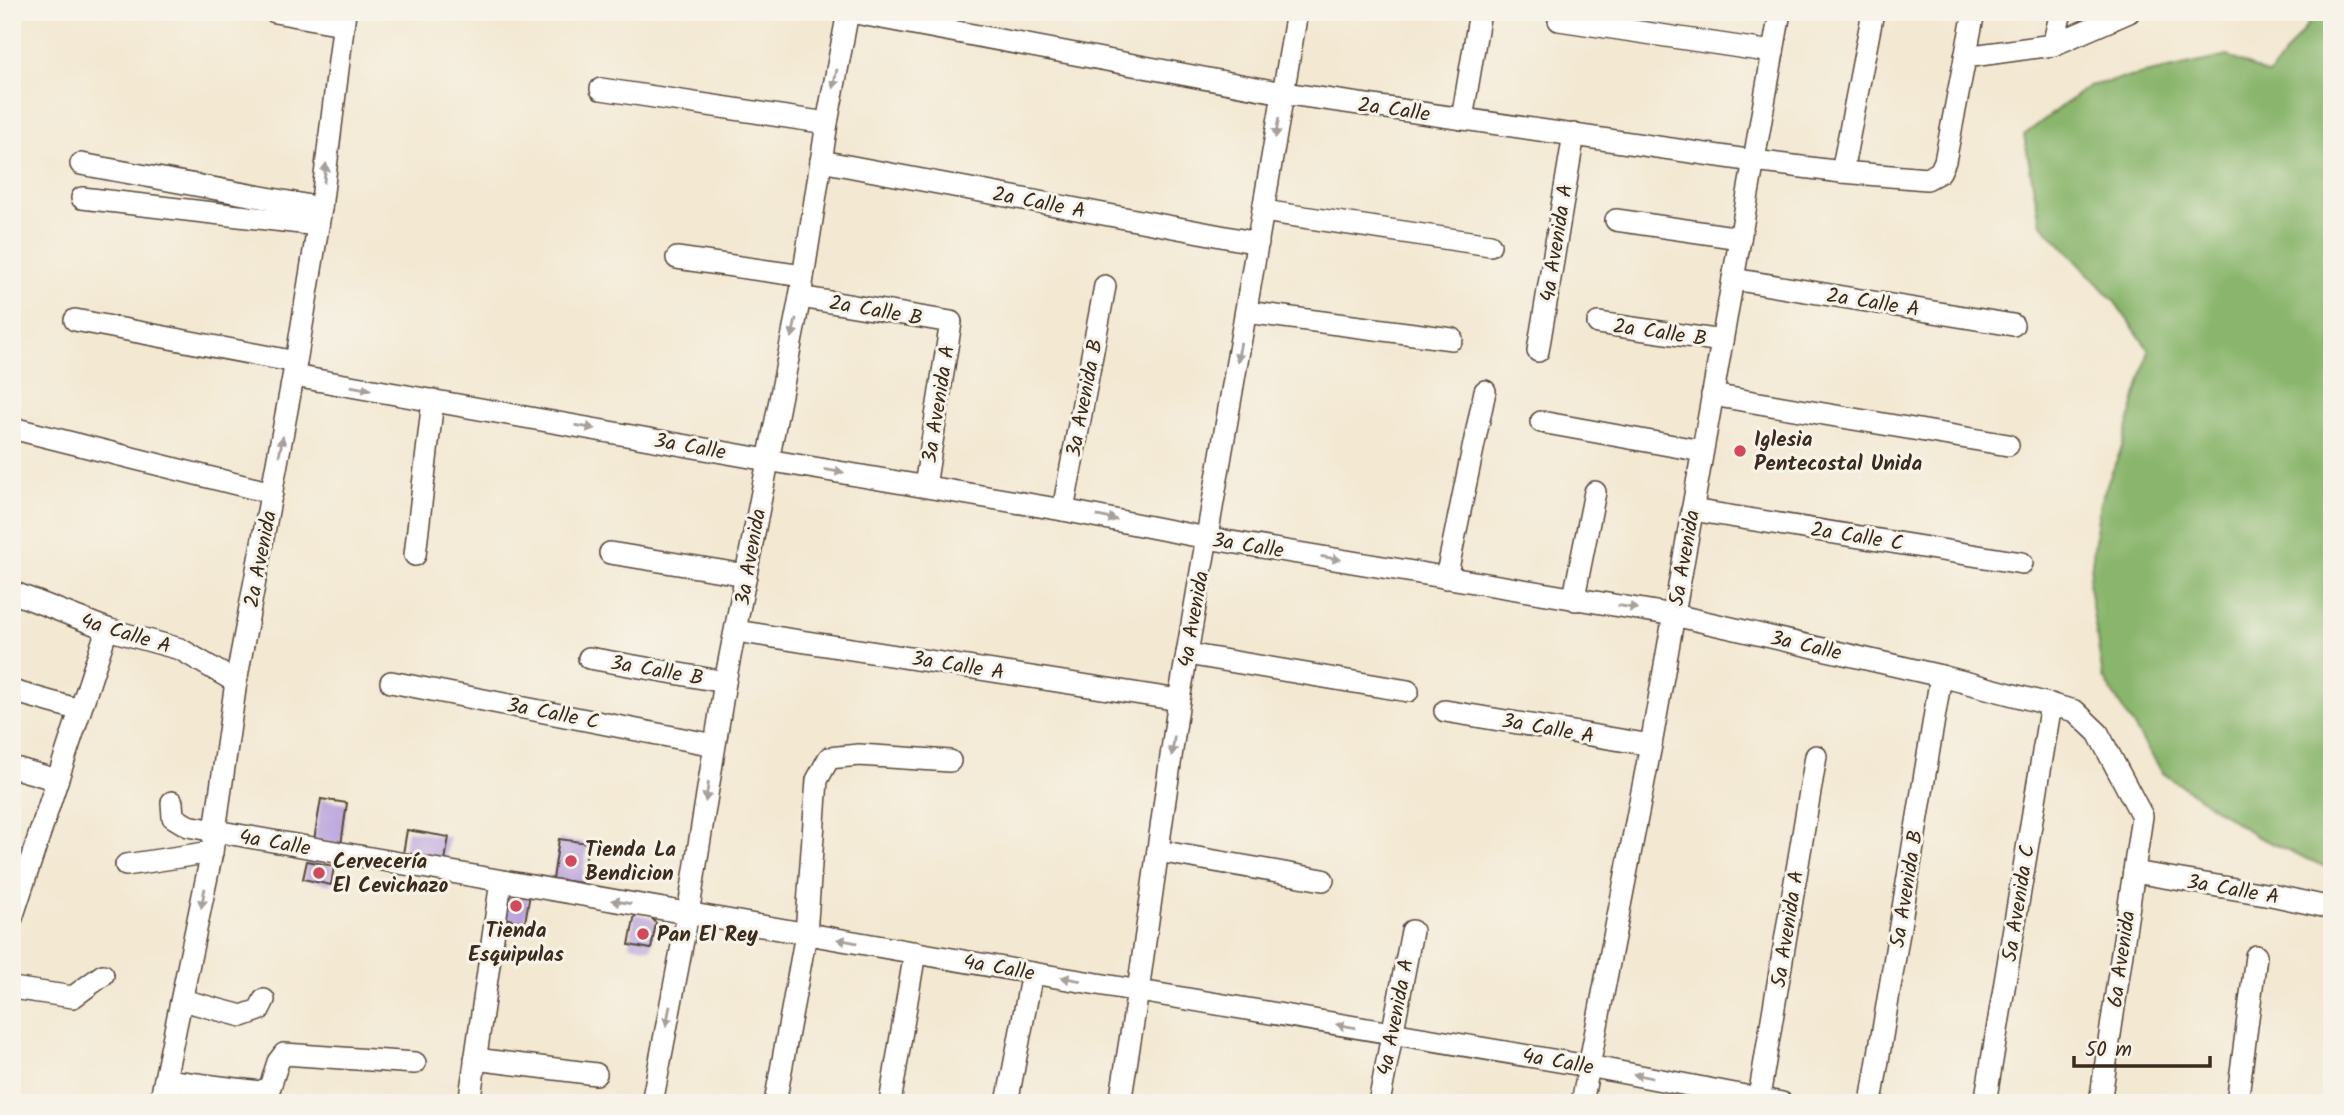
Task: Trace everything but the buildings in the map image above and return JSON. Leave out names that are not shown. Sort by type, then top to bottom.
[{"type":"street","points":[[275,12],[344,18]]},
{"type":"street","name":"2a Calle","points":[[849,12],[1283,93],[1754,161],[1842,172],[1927,178],[1940,172],[1945,161],[1965,58]]},
{"type":"street","name":"3a Avenida","points":[[652,1103],[688,914],[725,682],[802,286],[827,123],[849,12]]},
{"type":"street","name":"4a Avenida","points":[[1119,1103],[1187,654],[1297,12]]},
{"type":"street","points":[[1462,119],[1480,12]]},
{"type":"street","name":"5a Avenida","points":[[1582,1103],[1651,745],[1780,12]]},
{"type":"street","points":[[1842,172],[1873,12]]},
{"type":"street","points":[[1974,12],[1965,58],[2053,45],[2129,12]]},
{"type":"street","points":[[2053,45],[2061,12]]},
{"type":"street","name":"2a Avenida","points":[[160,1103],[214,841],[236,682],[295,369],[320,216],[344,18]]},
{"type":"street","points":[[1559,20],[1773,52]]},
{"type":"street","points":[[601,89],[827,123]]},
{"type":"street","name":"4a Avenida A","points":[[1538,351],[1574,134]]},
{"type":"street","name":"2a Calle A","points":[[821,161],[1258,243]]},
{"type":"street","points":[[81,164],[320,216]]},
{"type":"street","points":[[82,198],[320,216]]},
{"type":"street","points":[[1263,211],[1490,245]]},
{"type":"street","points":[[1616,220],[1740,238]]},
{"type":"street","name":"2a Calle B","points":[[677,258],[951,322]]},
{"type":"street","name":"2a Calle A","points":[[1733,279],[2013,325]]},
{"type":"street","name":"3a Avenida B","points":[[1063,510],[1105,286]]},
{"type":"street","points":[[1246,312],[1452,340]]},
{"type":"street","name":"3a Calle","points":[[75,320],[433,400],[1063,510],[1207,538],[1674,615],[1941,676],[2075,711],[2098,733],[2142,816]]},
{"type":"street","name":"3a Avenida A","points":[[925,486],[951,322]]},
{"type":"street","name":"2a Calle B","points":[[1598,323],[1722,341]]},
{"type":"street","points":[[1446,578],[1485,391]]},
{"type":"street","points":[[1712,395],[2008,445]]},
{"type":"street","points":[[415,555],[433,400]]},
{"type":"street","points":[[1541,422],[1702,451]]},
{"type":"street","points":[[12,428],[272,493]]},
{"type":"street","points":[[1576,600],[1576,587],[1595,492]]},
{"type":"street","name":"2a Calle C","points":[[1692,510],[2022,563]]},
{"type":"street","points":[[610,553],[746,575]]},
{"type":"street","name":"4a Calle A","points":[[12,592],[107,629],[180,649],[236,682]]},
{"type":"street","points":[[12,918],[107,629]]},
{"type":"street","name":"3a Calle A","points":[[736,631],[1180,700]]},
{"type":"street","points":[[1187,654],[1409,691]]},
{"type":"street","name":"3a Calle B","points":[[589,658],[725,682]]},
{"type":"street","name":"5a Avenida B","points":[[1871,1103],[1941,676]]},
{"type":"street","name":"3a Calle C","points":[[391,682],[714,745]]},
{"type":"street","points":[[12,691],[80,710]]},
{"type":"street","name":"5a Avenida C","points":[[1985,1103],[2051,704]]},
{"type":"street","name":"3a Calle A","points":[[1445,711],[1651,745]]},
{"type":"street","points":[[775,1103],[806,933],[817,780],[829,758],[859,755],[950,761]]},
{"type":"street","name":"5a Avenida A","points":[[1758,1101],[1816,756]]},
{"type":"street","points":[[12,767],[57,780]]},
{"type":"street","points":[[172,802],[173,817],[214,841]]},
{"type":"street","name":"6a Avenida","points":[[2100,1103],[2142,816]]},
{"type":"street","points":[[126,865],[214,841]]},
{"type":"street","name":"4a Calle","points":[[214,841],[501,881],[1588,1066],[1758,1101],[1782,1103]]},
{"type":"street","points":[[1158,851],[1323,880]]},
{"type":"street","name":"3a Calle A","points":[[2134,872],[2332,908]]},
{"type":"street","points":[[470,1097],[501,881]]},
{"type":"street","name":"4a Avenida A","points":[[1379,1103],[1412,931]]},
{"type":"street","points":[[890,1103],[915,952]]},
{"type":"street","points":[[2236,1103],[2256,956]]},
{"type":"street","points":[[1007,1103],[1032,973]]},
{"type":"street","points":[[12,988],[73,997],[103,975]]},
{"type":"street","points":[[182,1000],[242,1016],[259,1010],[264,1000]]},
{"type":"street","points":[[165,1080],[260,1092],[270,1087],[278,1062],[284,1054],[415,1063]]},
{"type":"street","points":[[475,1059],[596,1074]]},
{"type":"green space","points":[[2303,12],[2332,12],[2332,870],[2256,836],[2163,773],[2103,678],[2089,586],[2100,502],[2122,447],[2149,350],[2114,301],[2040,222],[2024,135],[2089,86],[2228,56],[2269,75],[2308,24]]},
{"type":"place","name":"Iglesia Pentecostal Unida","points":[[1740,451]]},
{"type":"place","name":"Tienda La Bendicion","points":[[571,861]]},
{"type":"place","name":"Cervecería El Cevichazo","points":[[319,873]]},
{"type":"place","name":"Tienda Esquipulas","points":[[516,906]]},
{"type":"place","name":"Pan El Rey","points":[[643,934]]}]
